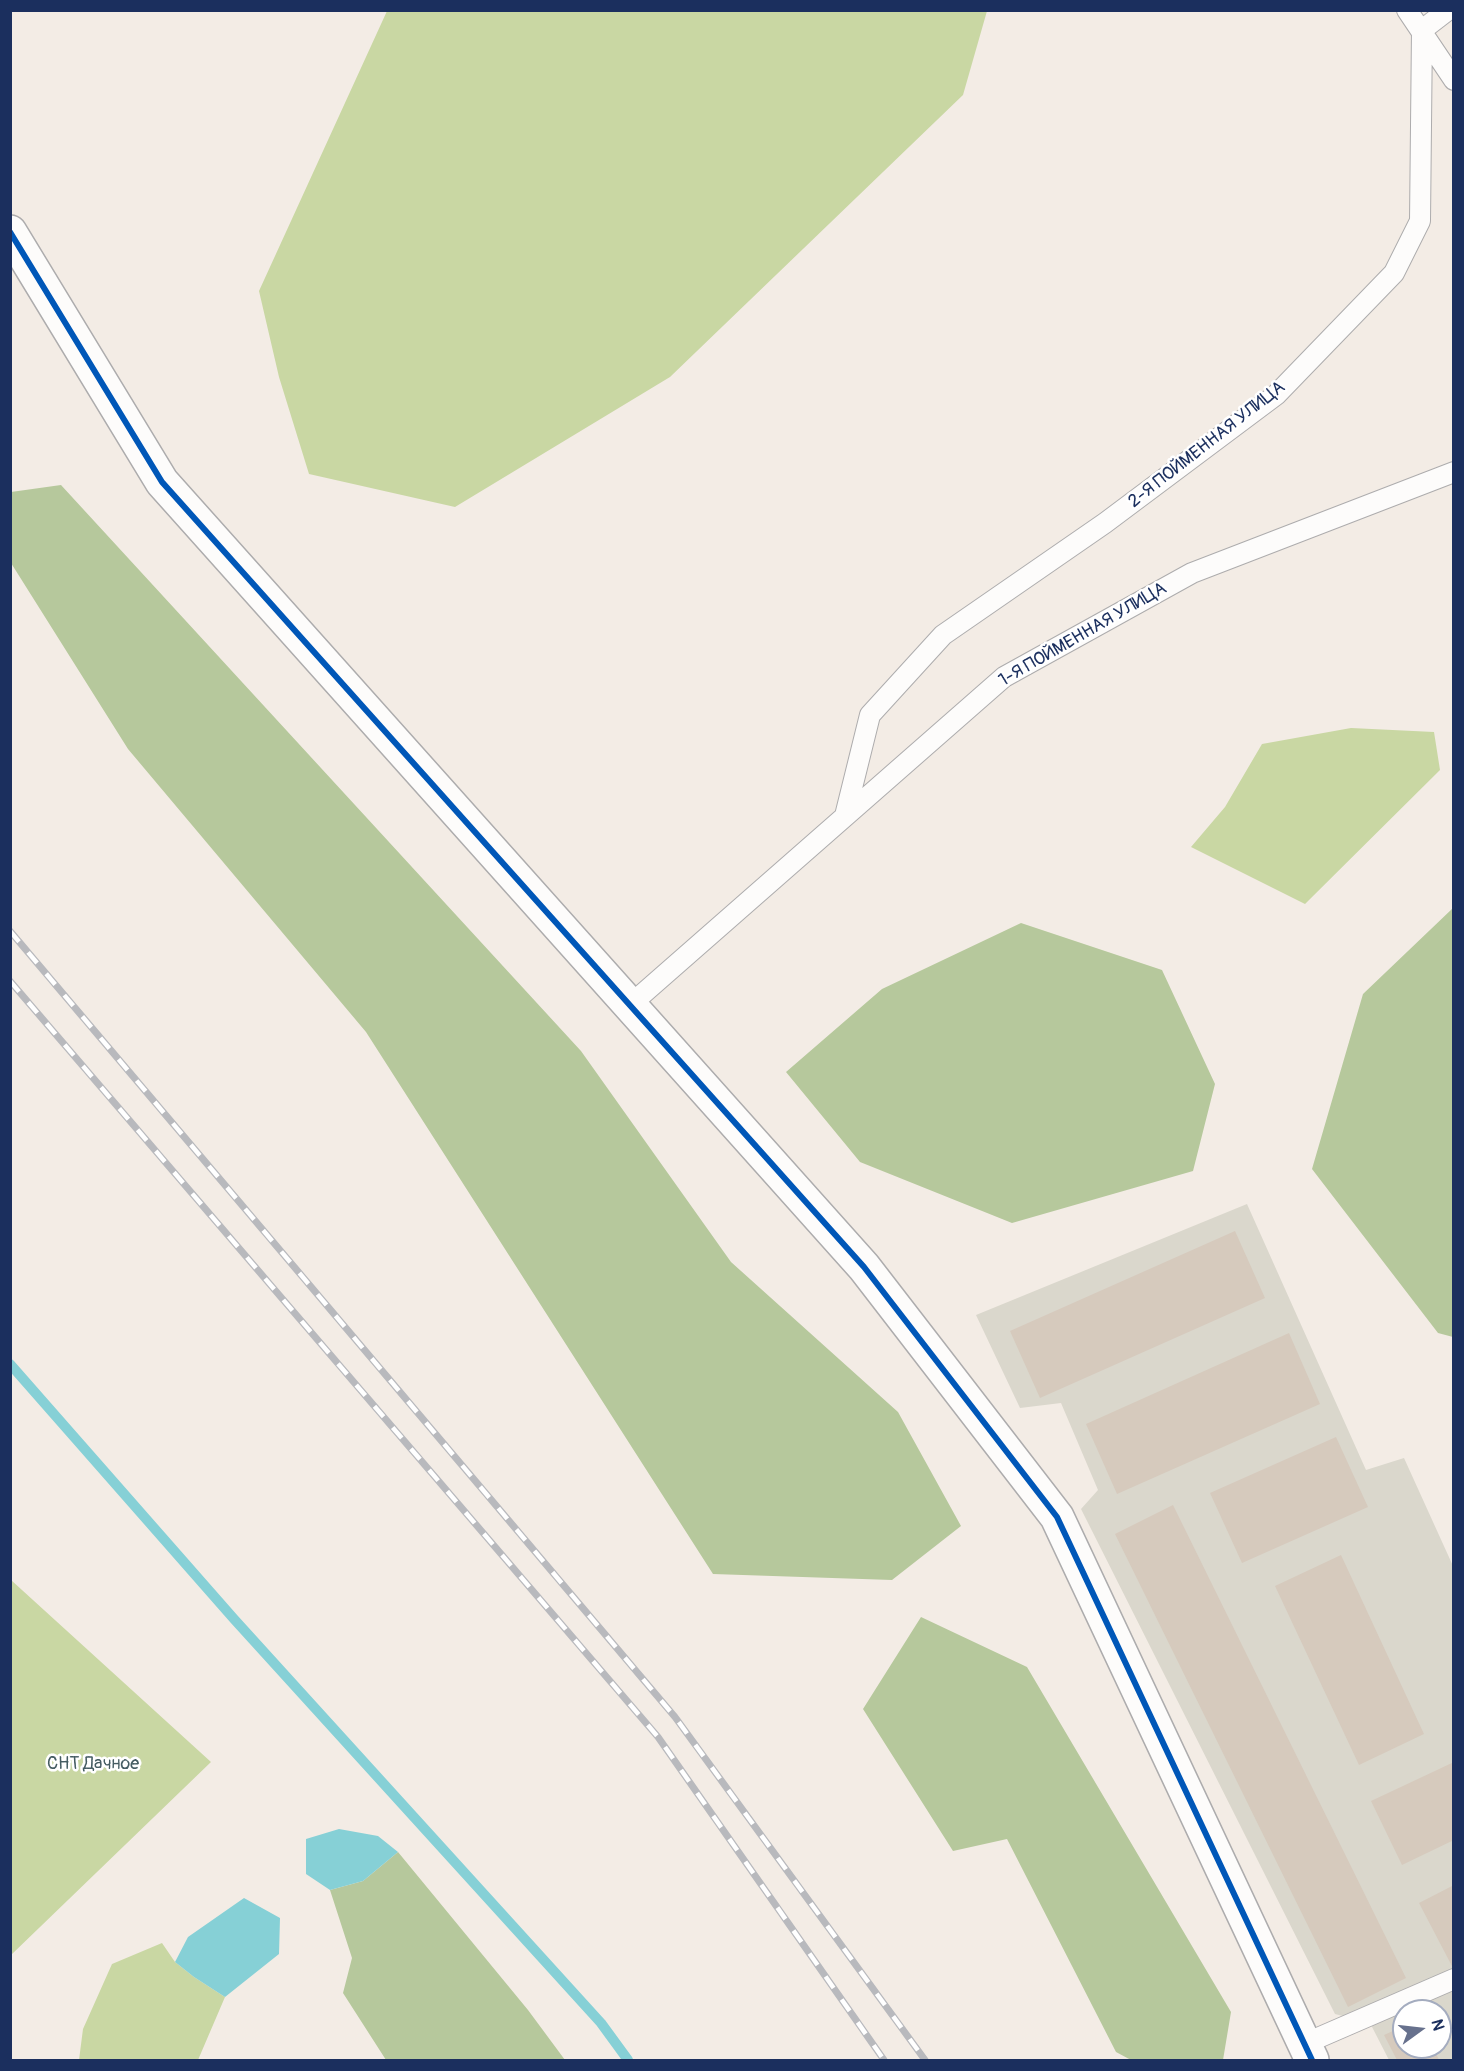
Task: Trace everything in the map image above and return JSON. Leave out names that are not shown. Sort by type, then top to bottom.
[{"type":"street","points":[[10,232],[162,482],[864,1267],[1057,1517],[1308,2053]]},
{"type":"lane","points":[[1407,10],[1454,80]]},
{"type":"lane","points":[[1422,30],[1449,10]]},
{"type":"lane","name":"2-Я ПОЙМЕННАЯ УЛИЦА","points":[[846,816],[870,715],[942,635],[1105,523],[1276,395],[1394,273],[1420,220],[1422,30]]},
{"type":"lane","name":"1-Я ПОЙМЕННАЯ УЛИЦА","points":[[630,1005],[1004,677],[1192,573],[1454,472]]},
{"type":"lane","points":[[1308,2053],[1454,1979]]},
{"type":"shaded area","points":[[1247,1204],[1366,1470],[1404,1458],[1453,1566],[1453,2060],[1389,2060],[1370,2023],[1335,2014],[1081,1509],[1098,1490],[1061,1403],[1020,1408],[976,1315]]},
{"type":"green space","points":[[387,10],[987,11],[963,95],[670,377],[455,507],[309,474],[279,377],[259,291]]},
{"type":"green space","points":[[61,485],[581,1051],[731,1262],[898,1412],[961,1526],[892,1580],[713,1574],[366,1032],[128,749],[11,563],[11,492]]},
{"type":"green space","points":[[1351,728],[1434,732],[1440,770],[1305,904],[1191,847],[1225,807],[1262,744]]},
{"type":"green space","points":[[1453,908],[1453,1337],[1438,1333],[1312,1169],[1363,994]]},
{"type":"green space","points":[[1021,923],[1162,970],[1215,1084],[1193,1171],[1012,1223],[860,1162],[786,1072],[882,989]]},
{"type":"green space","name":"СНТ Дачное","points":[[11,1580],[211,1762],[10,1955]]},
{"type":"green space","points":[[921,1617],[1027,1667],[1231,2012],[1223,2060],[1131,2060],[1116,2052],[1007,1839],[953,1851],[863,1709]]},
{"type":"green space","points":[[398,1852],[528,2010],[565,2060],[386,2060],[343,1993],[352,1958],[330,1890],[363,1881]]},
{"type":"green space","points":[[162,1943],[175,1962],[225,1997],[198,2060],[79,2060],[83,2029],[112,1964]]},
{"type":"water","points":[[339,1829],[378,1836],[398,1852],[363,1881],[330,1890],[306,1874],[306,1839]]},
{"type":"water","points":[[244,1898],[280,1918],[279,1954],[225,1997],[175,1962],[188,1937]]},
{"type":"building","points":[[1235,1231],[1265,1298],[1040,1398],[1010,1331]]},
{"type":"building","points":[[1289,1333],[1320,1404],[1117,1494],[1086,1424]]},
{"type":"building","points":[[1336,1437],[1368,1507],[1242,1563],[1210,1493]]},
{"type":"building","points":[[1173,1505],[1406,1978],[1348,2007],[1115,1534]]},
{"type":"building","points":[[1341,1555],[1424,1734],[1359,1765],[1275,1586]]},
{"type":"building","points":[[1454,1762],[1454,1840],[1402,1865],[1371,1801]]},
{"type":"building","points":[[1454,1885],[1454,1970],[1419,1903]]},
{"type":"building","points":[[1392,2031],[1392,2050],[1384,2035]]},
{"type":"building","points":[[1396,2059],[1439,2060],[1397,2060]]},
{"type":"waterway","points":[[10,1364],[234,1619],[601,2023],[628,2060]]},
{"type":"railway","points":[[10,931],[675,1717],[925,2060]]},
{"type":"railway","points":[[10,981],[658,1737],[884,2060]]},
{"type":"cycle path","points":[[10,232],[162,482],[864,1267],[1057,1517],[1312,2060]]}]
